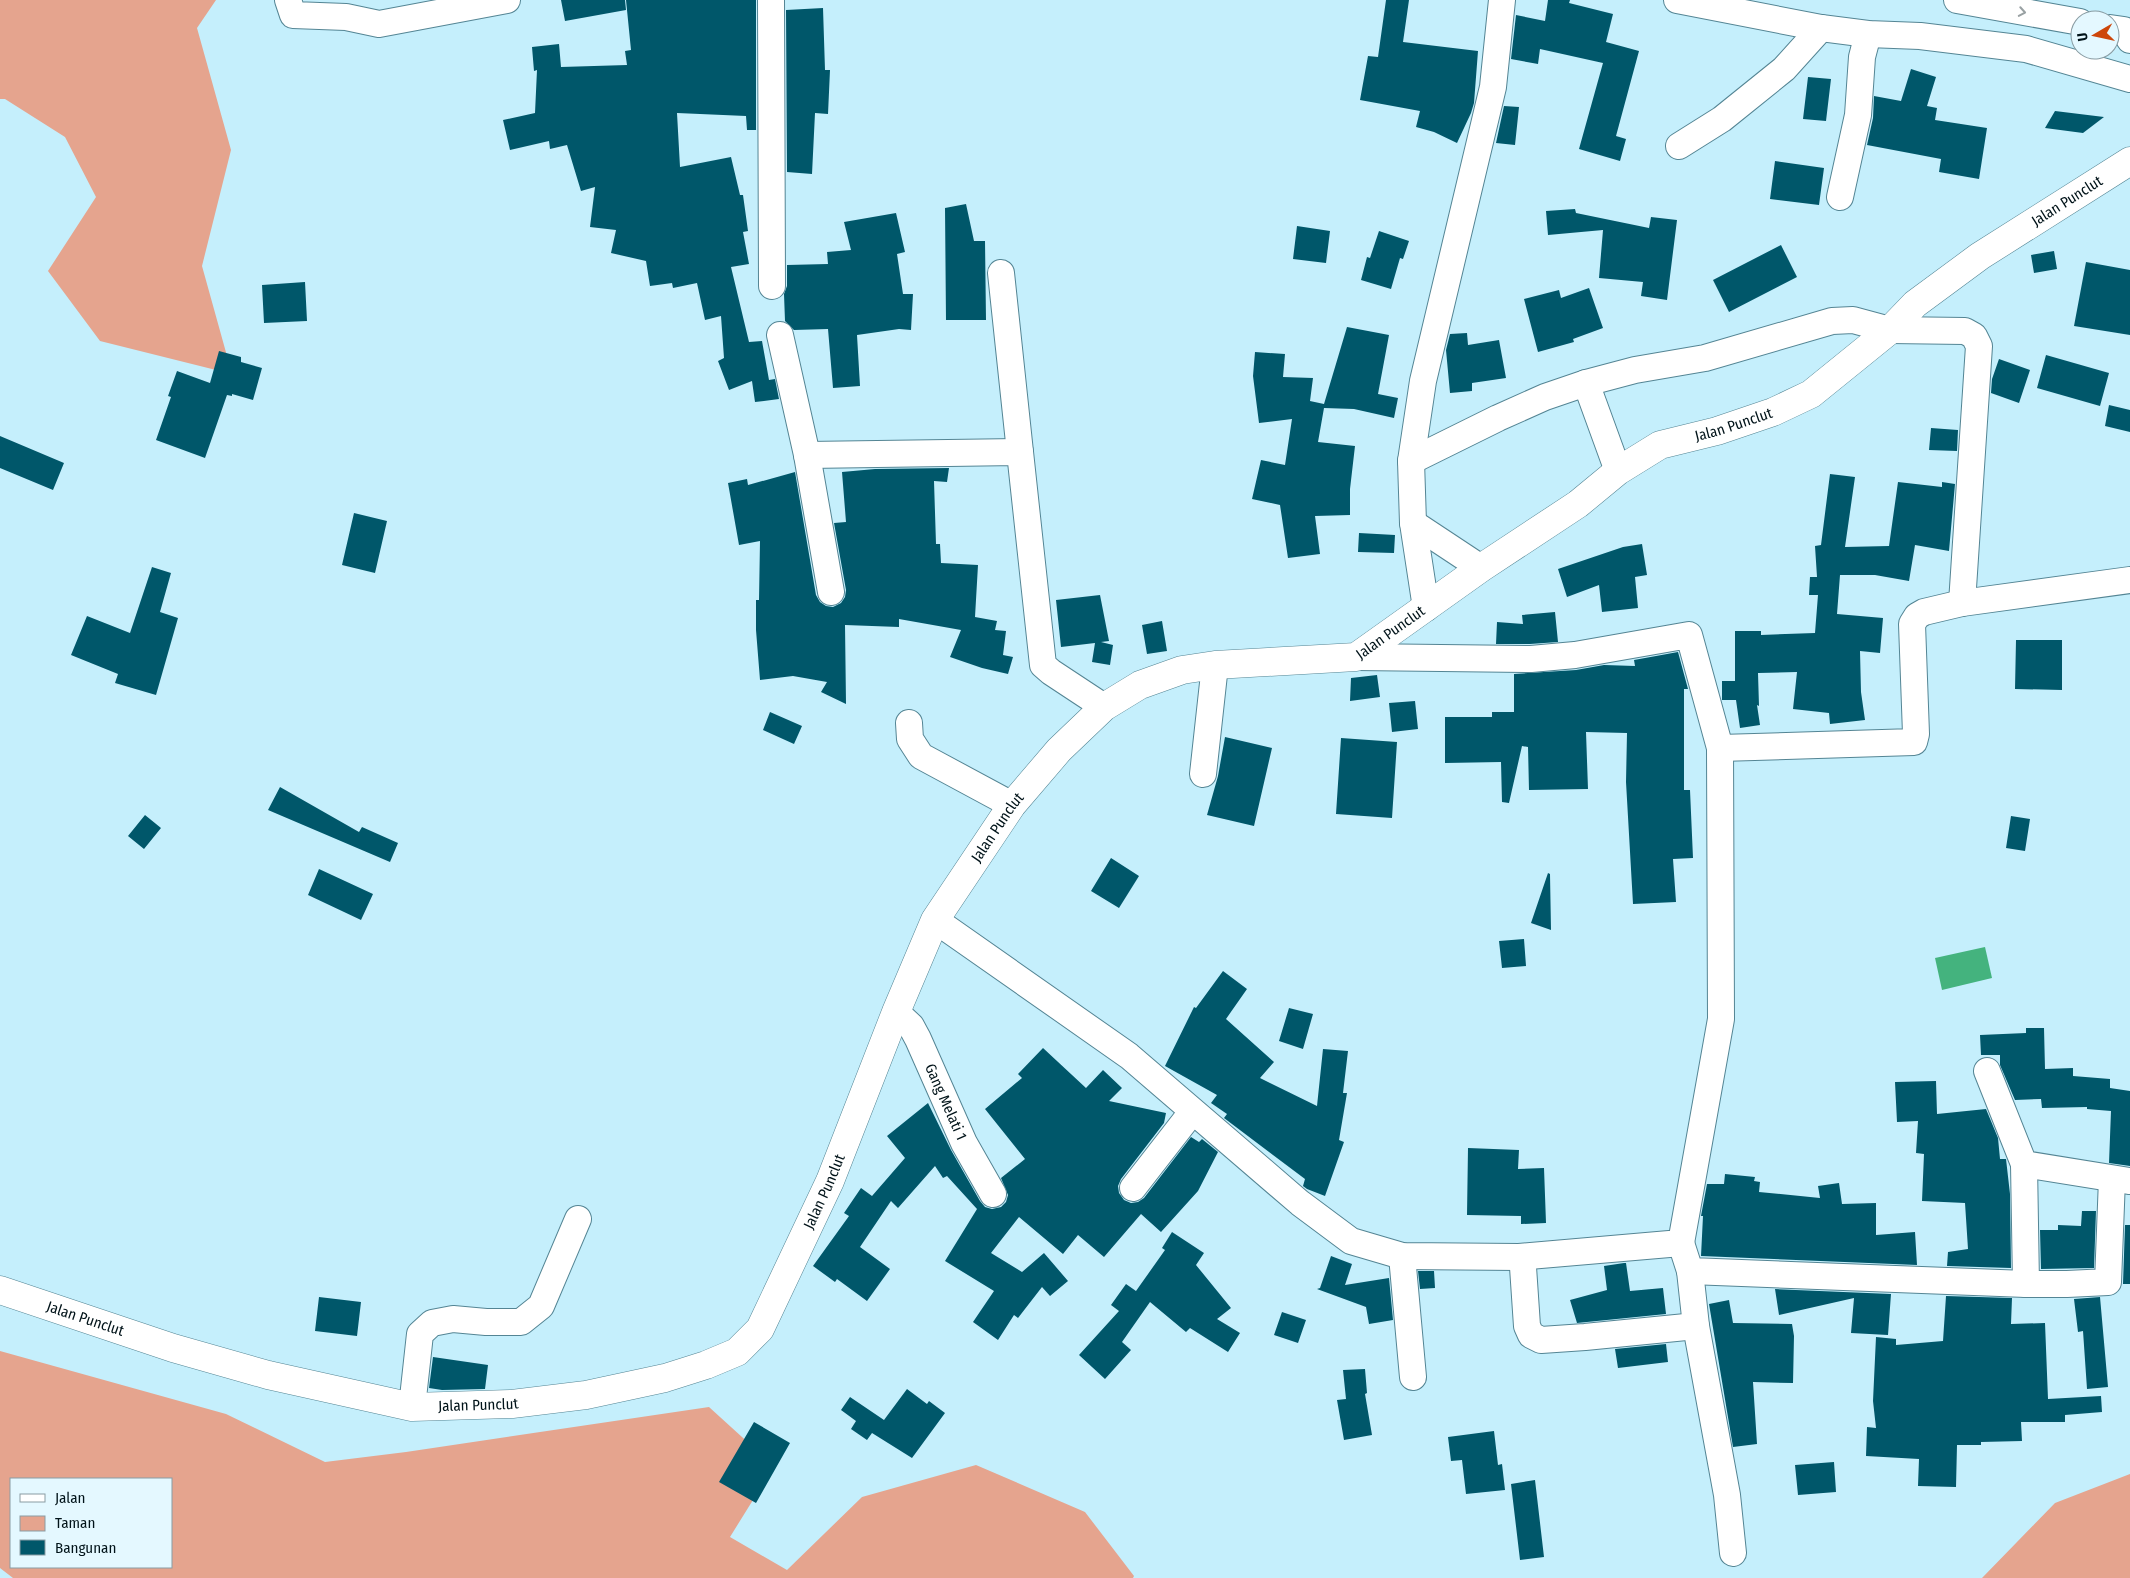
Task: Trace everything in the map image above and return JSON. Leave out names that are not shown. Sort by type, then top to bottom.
[{"type":"main road","name":"Jalan Punclut","points":[[0,1290],[173,1348],[268,1375],[412,1407],[512,1404],[586,1395],[665,1378],[706,1365],[737,1352],[760,1329],[830,1180],[896,1012],[936,920],[1012,805],[1059,750],[1104,707],[1140,685],[1182,670],[1216,665],[1356,657],[1480,568],[1578,504],[1618,471],[1660,445],[1717,431],[1773,412],[1811,394],[1890,330],[1916,304],[1980,256],[2130,161]]},
{"type":"street","points":[[288,0],[293,16],[346,17],[379,24],[507,0]]},
{"type":"street","points":[[771,0],[772,286]]},
{"type":"street","points":[[1426,608],[1413,523],[1411,461],[1423,381],[1492,87],[1502,0]]},
{"type":"street","points":[[1677,0],[1787,10],[1821,28],[1868,34],[1920,36],[2026,50],[2130,79]]},
{"type":"street","points":[[1956,0],[2070,20]]},
{"type":"street","points":[[1679,146],[1722,119],[1778,74],[1821,28]]},
{"type":"street","points":[[2120,29],[2124,30],[2130,40]]},
{"type":"street","points":[[1840,198],[1858,115],[1862,57],[1868,34]]},
{"type":"street","points":[[1001,272],[1043,665],[1104,707]]},
{"type":"street","points":[[1411,461],[1506,414],[1545,397],[1586,383],[1635,370],[1705,358],[1832,321],[1854,320],[1890,330],[1965,331],[1974,336],[1979,346],[1962,603]]},
{"type":"street","points":[[780,335],[807,455],[831,592]]},
{"type":"street","points":[[1586,383],[1618,471]]},
{"type":"street","points":[[807,455],[1020,452]]},
{"type":"street","points":[[1413,523],[1480,568]]},
{"type":"street","points":[[1720,748],[1914,742],[1916,734],[1912,624],[1917,616],[1924,612],[1962,603],[2130,580]]},
{"type":"street","points":[[1356,657],[1531,659],[1574,655],[1689,635],[1720,748],[1721,1019],[1681,1243],[1690,1271],[1696,1326],[1726,1495],[1733,1553]]},
{"type":"street","points":[[1203,774],[1216,665]]},
{"type":"street","points":[[909,723],[910,740],[920,756],[1012,805]]},
{"type":"street","points":[[936,920],[1129,1056],[1300,1203],[1351,1241],[1402,1256],[1519,1257],[1681,1243]]},
{"type":"street","name":"Gang Melati 1","points":[[896,1012],[910,1026],[918,1039],[964,1143],[993,1194]]},
{"type":"street","points":[[1986,1071],[2024,1164],[2026,1284]]},
{"type":"street","points":[[1133,1188],[1192,1112]]},
{"type":"street","points":[[1690,1271],[2026,1284],[2108,1282],[2121,1180],[2024,1164]]},
{"type":"street","points":[[412,1407],[420,1334],[432,1323],[453,1319],[486,1322],[522,1322],[541,1306],[578,1219]]},
{"type":"street","points":[[1402,1256],[1413,1377]]},
{"type":"street","points":[[1519,1257],[1523,1267],[1527,1326],[1531,1335],[1541,1340],[1696,1326]]},
{"type":"green space","points":[[0,0],[216,0],[197,28],[231,150],[202,266],[232,374],[100,341],[48,271],[96,197],[65,137],[5,99],[0,99]]},
{"type":"green space","points":[[0,1351],[226,1414],[325,1462],[406,1452],[709,1407],[774,1466],[730,1537],[787,1570],[862,1497],[976,1465],[1085,1512],[1134,1576],[1133,1578],[13,1578],[0,1568]]},
{"type":"green space","points":[[2130,1474],[2130,1578],[1982,1578],[2055,1503]]},
{"type":"shaded area","points":[[1985,947],[1992,978],[1942,990],[1935,958]]},
{"type":"building","points":[[561,0],[625,0],[626,10],[565,21]]},
{"type":"building","points":[[626,0],[756,0],[756,130],[747,130],[746,116],[677,113],[680,167],[731,157],[740,195],[743,195],[748,231],[743,232],[749,264],[731,267],[749,342],[762,341],[769,380],[775,379],[779,399],[755,402],[752,381],[729,390],[718,361],[724,358],[721,316],[705,320],[697,283],[673,288],[672,283],[650,286],[646,261],[611,253],[616,230],[590,227],[595,187],[581,191],[567,145],[550,149],[549,141],[510,150],[503,120],[535,113],[537,70],[534,71],[532,47],[559,44],[561,67],[627,65],[625,51],[631,50]]},
{"type":"building","points":[[1386,0],[1409,0],[1403,42],[1478,51],[1474,103],[1457,143],[1434,132],[1416,127],[1420,111],[1360,100],[1368,56],[1378,57]]},
{"type":"building","points":[[1548,0],[1570,0],[1569,3],[1613,14],[1606,42],[1639,51],[1616,136],[1626,139],[1620,161],[1579,149],[1603,63],[1540,49],[1538,64],[1511,59],[1516,15],[1545,21]]},
{"type":"building","points":[[823,8],[825,70],[830,70],[828,114],[815,113],[812,174],[787,172],[786,10]]},
{"type":"building","points":[[1911,69],[1936,77],[1927,106],[1937,108],[1935,120],[1987,128],[1979,179],[1939,172],[1941,159],[1867,145],[1873,118],[1874,96],[1901,101]]},
{"type":"building","points":[[1808,77],[1831,79],[1826,121],[1803,119]]},
{"type":"building","points":[[1504,106],[1519,107],[1515,145],[1496,143]]},
{"type":"building","points":[[2055,111],[2104,117],[2083,133],[2045,128]]},
{"type":"building","points":[[1775,161],[1824,168],[1819,205],[1770,199]]},
{"type":"building","points":[[966,204],[974,241],[985,241],[986,320],[946,320],[945,208]]},
{"type":"building","points":[[1575,209],[1576,213],[1649,228],[1651,217],[1677,220],[1667,300],[1641,296],[1643,282],[1599,278],[1603,230],[1548,235],[1546,211]]},
{"type":"building","points":[[896,213],[905,252],[897,254],[903,294],[913,294],[911,330],[899,329],[857,335],[860,386],[833,388],[828,329],[794,330],[785,321],[784,294],[787,286],[787,265],[828,264],[827,252],[851,250],[844,222]]},
{"type":"building","points":[[1297,226],[1330,231],[1326,263],[1293,259]]},
{"type":"building","points":[[1379,231],[1409,241],[1403,259],[1400,258],[1391,289],[1361,280],[1367,257],[1370,258]]},
{"type":"building","points":[[1781,245],[1797,277],[1729,312],[1713,280]]},
{"type":"building","points":[[2054,251],[2057,269],[2034,273],[2031,255]]},
{"type":"building","points":[[2086,262],[2130,270],[2130,335],[2074,326]]},
{"type":"building","points":[[305,282],[307,321],[264,323],[262,285]]},
{"type":"building","points":[[1589,288],[1603,328],[1573,339],[1574,342],[1538,352],[1524,299],[1559,290],[1561,298]]},
{"type":"building","points":[[1347,327],[1389,335],[1378,394],[1398,398],[1394,418],[1354,409],[1324,408],[1318,442],[1355,446],[1350,489],[1350,515],[1315,516],[1320,554],[1288,558],[1280,505],[1252,499],[1261,460],[1285,465],[1292,419],[1259,423],[1253,376],[1255,352],[1285,354],[1283,377],[1313,378],[1310,401],[1324,404]]},
{"type":"building","points":[[1467,333],[1468,345],[1499,340],[1506,378],[1472,383],[1472,391],[1450,393],[1446,350],[1450,334]]},
{"type":"building","points":[[219,351],[241,357],[241,362],[262,368],[253,400],[232,394],[232,396],[227,395],[205,458],[156,440],[171,397],[168,396],[177,371],[210,383]]},
{"type":"building","points":[[2046,355],[2109,373],[2100,406],[2037,388]]},
{"type":"building","points":[[1999,359],[2030,370],[2019,403],[1991,393],[1992,379]]},
{"type":"building","points":[[2109,405],[2130,410],[2130,432],[2105,426]]},
{"type":"building","points":[[1931,428],[1958,430],[1957,451],[1929,450]]},
{"type":"building","points":[[0,436],[64,463],[53,490],[0,468]]},
{"type":"building","points":[[949,468],[947,482],[934,481],[936,544],[940,544],[941,563],[978,565],[975,617],[997,621],[995,630],[1006,631],[1003,655],[1013,657],[1008,674],[982,668],[950,657],[961,630],[899,619],[899,627],[845,625],[846,704],[821,692],[827,682],[793,676],[760,680],[756,600],[759,600],[760,541],[739,545],[728,483],[747,479],[748,485],[795,472],[816,595],[820,602],[826,606],[833,607],[841,603],[845,597],[846,590],[834,523],[846,522],[842,472],[875,469]]},
{"type":"building","points":[[1830,474],[1855,477],[1845,547],[1889,546],[1898,482],[1942,487],[1942,482],[1955,484],[1949,551],[1915,545],[1909,581],[1875,575],[1840,575],[1837,614],[1883,618],[1880,653],[1860,651],[1861,692],[1865,720],[1830,724],[1829,713],[1793,709],[1797,672],[1758,673],[1759,706],[1757,705],[1760,725],[1740,728],[1736,700],[1722,700],[1722,681],[1735,681],[1735,631],[1761,631],[1761,635],[1815,633],[1818,595],[1809,595],[1810,577],[1817,577],[1815,546],[1821,545]]},
{"type":"building","points":[[354,513],[387,521],[375,573],[342,565]]},
{"type":"building","points":[[1359,533],[1395,535],[1394,553],[1358,552]]},
{"type":"building","points":[[1642,544],[1647,575],[1635,577],[1638,608],[1602,612],[1599,585],[1567,597],[1558,569],[1623,547]]},
{"type":"building","points":[[152,567],[171,573],[160,612],[178,618],[156,695],[115,683],[118,674],[71,655],[87,616],[130,633]]},
{"type":"building","points":[[1100,595],[1109,641],[1101,642],[1113,645],[1110,665],[1092,662],[1095,643],[1061,647],[1056,600]]},
{"type":"building","points":[[1555,612],[1558,642],[1496,644],[1497,622],[1523,624],[1522,615]]},
{"type":"building","points":[[1162,621],[1167,651],[1147,654],[1142,625]]},
{"type":"building","points":[[2016,640],[2062,640],[2062,690],[2015,689]]},
{"type":"building","points":[[1678,652],[1688,689],[1684,689],[1684,790],[1690,790],[1693,858],[1673,859],[1676,902],[1633,904],[1626,782],[1627,733],[1586,732],[1588,789],[1529,790],[1528,747],[1522,746],[1509,803],[1502,802],[1501,762],[1445,763],[1445,717],[1492,717],[1492,712],[1514,712],[1514,674],[1576,670],[1604,665],[1635,666],[1634,660]]},
{"type":"building","points":[[1377,675],[1380,697],[1350,701],[1351,678]]},
{"type":"building","points":[[1415,701],[1418,729],[1392,732],[1389,703]]},
{"type":"building","points":[[770,712],[802,726],[794,744],[763,730]]},
{"type":"building","points":[[1225,737],[1272,748],[1254,826],[1207,815],[1218,776]]},
{"type":"building","points":[[1341,738],[1397,742],[1392,818],[1336,814]]},
{"type":"building","points":[[280,787],[359,832],[362,827],[398,843],[390,862],[268,810]]},
{"type":"building","points":[[145,815],[161,828],[144,849],[128,836]]},
{"type":"building","points":[[2011,816],[2030,819],[2025,851],[2006,848]]},
{"type":"building","points":[[1111,858],[1139,876],[1119,908],[1091,891]]},
{"type":"building","points":[[319,869],[373,894],[361,920],[308,895]]},
{"type":"building","points":[[1548,873],[1550,874],[1551,930],[1531,923]]},
{"type":"building","points":[[1524,939],[1526,966],[1502,968],[1499,941]]},
{"type":"building","points":[[1223,971],[1247,989],[1226,1019],[1274,1062],[1260,1078],[1317,1106],[1323,1049],[1348,1051],[1343,1093],[1347,1093],[1339,1140],[1344,1142],[1325,1196],[1303,1186],[1305,1179],[1224,1118],[1227,1114],[1211,1103],[1217,1095],[1165,1066],[1194,1007],[1196,1008]]},
{"type":"building","points":[[1289,1008],[1313,1014],[1303,1049],[1279,1041]]},
{"type":"building","points":[[2026,1028],[2044,1028],[2045,1069],[2073,1068],[2073,1076],[2110,1079],[2110,1088],[2130,1091],[2130,1166],[2109,1163],[2111,1111],[2087,1109],[2087,1107],[2042,1108],[2041,1099],[2015,1100],[2000,1065],[2000,1055],[1981,1055],[1980,1035],[2026,1033]]},
{"type":"building","points":[[1043,1048],[1086,1088],[1103,1070],[1122,1088],[1109,1101],[1166,1113],[1164,1123],[1121,1179],[1118,1186],[1119,1193],[1124,1200],[1131,1203],[1138,1202],[1144,1198],[1191,1137],[1199,1142],[1202,1139],[1218,1152],[1198,1191],[1161,1232],[1141,1214],[1104,1257],[1078,1235],[1063,1254],[1019,1217],[991,1253],[1022,1272],[1044,1253],[1068,1281],[1050,1296],[1042,1287],[1018,1318],[1014,1315],[998,1340],[973,1322],[994,1291],[945,1261],[977,1209],[947,1176],[943,1178],[935,1166],[898,1208],[891,1201],[860,1247],[890,1269],[867,1301],[837,1279],[835,1282],[813,1266],[849,1216],[844,1213],[861,1188],[872,1196],[905,1158],[887,1136],[928,1103],[951,1150],[980,1201],[985,1207],[992,1209],[1001,1207],[1006,1202],[1008,1195],[1001,1178],[1025,1159],[985,1109],[1022,1078],[1018,1074]]},
{"type":"building","points":[[1936,1081],[1937,1114],[1986,1109],[1998,1138],[2000,1159],[2006,1159],[2010,1194],[2011,1268],[1947,1266],[1948,1252],[1968,1249],[1965,1203],[1922,1201],[1924,1154],[1916,1153],[1918,1121],[1897,1122],[1895,1082]]},
{"type":"building","points":[[1468,1148],[1519,1150],[1518,1169],[1544,1168],[1546,1223],[1521,1224],[1521,1216],[1467,1215]]},
{"type":"building","points":[[1725,1174],[1755,1177],[1754,1181],[1760,1182],[1759,1192],[1820,1198],[1818,1186],[1839,1183],[1842,1204],[1876,1203],[1876,1235],[1915,1232],[1917,1265],[1701,1256],[1703,1216],[1701,1216],[1707,1184],[1724,1184]]},
{"type":"building","points":[[2082,1211],[2096,1211],[2094,1268],[2041,1269],[2040,1230],[2058,1230],[2058,1225],[2081,1226]]},
{"type":"building","points":[[2125,1225],[2130,1225],[2130,1284],[2123,1284]]},
{"type":"building","points":[[1172,1232],[1204,1253],[1196,1265],[1231,1308],[1217,1319],[1240,1333],[1228,1352],[1190,1328],[1186,1332],[1150,1302],[1122,1342],[1131,1350],[1105,1379],[1079,1355],[1119,1311],[1111,1305],[1126,1284],[1136,1291],[1165,1250],[1162,1248]]},
{"type":"building","points":[[1331,1256],[1352,1264],[1345,1285],[1389,1278],[1393,1320],[1369,1324],[1366,1307],[1317,1289],[1320,1288]]},
{"type":"building","points":[[1626,1263],[1630,1291],[1663,1288],[1666,1314],[1577,1323],[1570,1300],[1607,1290],[1604,1266]]},
{"type":"building","points":[[1418,1271],[1434,1271],[1435,1288],[1420,1289]]},
{"type":"building","points":[[1775,1289],[1891,1294],[1888,1335],[1851,1333],[1854,1298],[1779,1315]]},
{"type":"building","points":[[1946,1296],[2012,1298],[2011,1324],[2045,1323],[2048,1399],[2101,1396],[2102,1412],[2065,1415],[2065,1422],[2021,1422],[2022,1441],[1981,1442],[1981,1445],[1957,1445],[1956,1487],[1918,1486],[1919,1459],[1866,1456],[1867,1427],[1876,1428],[1873,1401],[1876,1337],[1896,1339],[1896,1345],[1943,1341]]},
{"type":"building","points":[[319,1297],[361,1302],[357,1336],[315,1331]]},
{"type":"building","points":[[2100,1297],[2108,1387],[2087,1389],[2083,1331],[2078,1332],[2074,1299]]},
{"type":"building","points":[[1729,1300],[1733,1323],[1792,1324],[1794,1336],[1793,1383],[1753,1382],[1757,1444],[1733,1447],[1709,1304]]},
{"type":"building","points":[[1282,1312],[1306,1320],[1298,1343],[1274,1335]]},
{"type":"building","points":[[1666,1344],[1668,1362],[1618,1368],[1615,1349]]},
{"type":"building","points":[[433,1357],[488,1365],[485,1389],[442,1390],[429,1388]]},
{"type":"building","points":[[1365,1369],[1367,1393],[1365,1394],[1372,1435],[1344,1440],[1337,1400],[1346,1399],[1343,1370]]},
{"type":"building","points":[[907,1389],[927,1404],[929,1401],[945,1413],[912,1458],[872,1433],[867,1440],[851,1429],[856,1421],[841,1410],[850,1397],[884,1420]]},
{"type":"building","points":[[754,1422],[790,1443],[756,1503],[719,1482]]},
{"type":"building","points":[[1494,1431],[1498,1465],[1502,1464],[1505,1490],[1466,1494],[1462,1460],[1451,1461],[1448,1437]]},
{"type":"building","points":[[1834,1462],[1836,1492],[1798,1495],[1795,1465]]},
{"type":"building","points":[[1535,1480],[1544,1557],[1520,1560],[1511,1484]]}]
